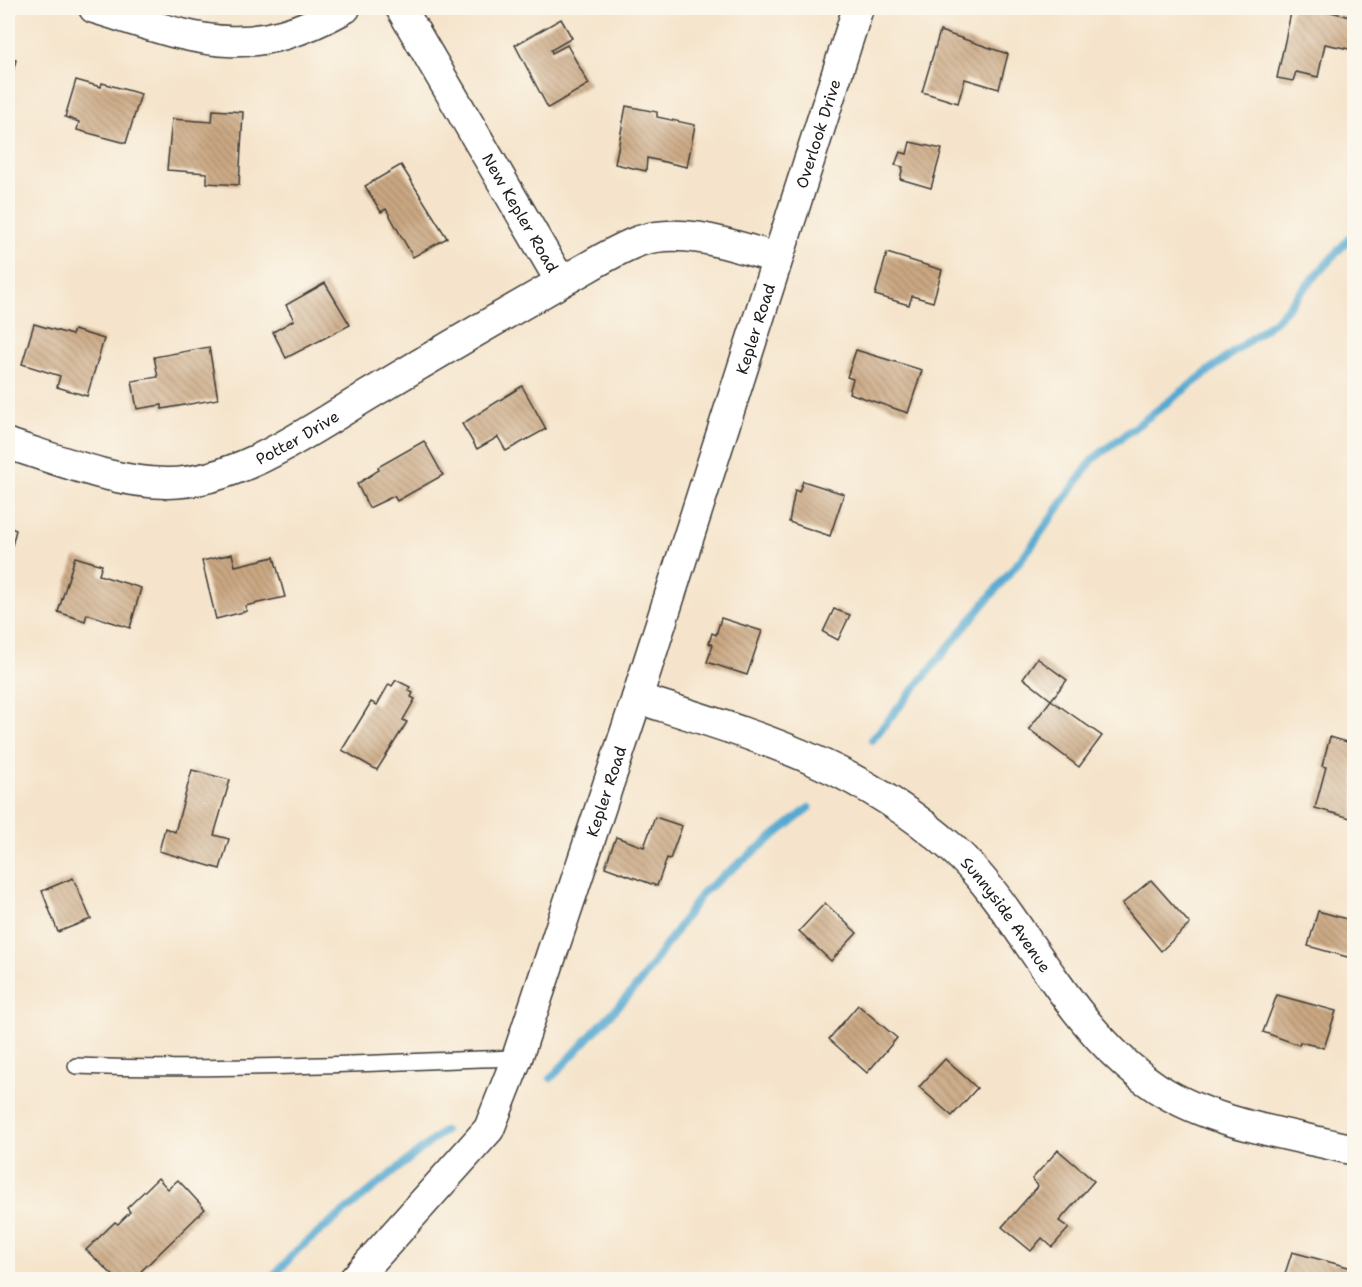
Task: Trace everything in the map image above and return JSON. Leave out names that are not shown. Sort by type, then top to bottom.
[{"type":"street","points":[[94,8],[195,38],[249,42],[294,32],[345,8]]},
{"type":"street","name":"New Kepler Road","points":[[401,8],[561,282],[628,246],[656,237],[679,236],[715,241],[776,258]]},
{"type":"street","name":"Overlook Drive","points":[[776,258],[858,8]]},
{"type":"street","name":"Kepler Road","points":[[354,1280],[489,1129],[517,1058],[637,698],[776,258]]},
{"type":"street","name":"Potter Drive","points":[[8,444],[107,475],[137,481],[185,482],[217,475],[275,449],[561,282]]},
{"type":"street","name":"Sunnyside Avenue","points":[[637,698],[796,751],[844,772],[913,816],[953,849],[979,876],[1010,915],[1076,1011],[1124,1062],[1157,1089],[1188,1104],[1231,1120],[1354,1150]]},
{"type":"lane","points":[[76,1066],[192,1069],[517,1058]]},
{"type":"building","points":[[1292,8],[1316,8],[1354,18],[1354,50],[1325,44],[1318,77],[1296,72],[1293,81],[1277,78]]},
{"type":"building","points":[[561,19],[572,38],[551,50],[552,53],[567,45],[589,84],[548,108],[515,45]]},
{"type":"building","points":[[940,31],[1008,54],[999,89],[965,79],[958,103],[922,92]]},
{"type":"building","points":[[8,58],[16,60],[8,91]]},
{"type":"building","points":[[76,80],[101,87],[102,83],[141,94],[126,143],[77,130],[79,122],[65,117]]},
{"type":"building","points":[[626,106],[657,112],[657,117],[695,125],[687,167],[647,158],[646,171],[615,164]]},
{"type":"building","points":[[213,110],[243,112],[239,185],[207,183],[207,173],[167,170],[172,119],[212,122]]},
{"type":"building","points":[[910,142],[942,149],[931,188],[900,179],[903,167],[895,165],[900,152],[907,154]]},
{"type":"building","points":[[401,165],[447,238],[413,257],[386,209],[381,212],[365,186]]},
{"type":"building","points":[[887,253],[942,270],[933,302],[912,296],[909,305],[875,295]]},
{"type":"building","points":[[325,283],[350,325],[286,358],[273,332],[294,320],[286,305]]},
{"type":"building","points":[[34,324],[72,335],[74,330],[104,339],[87,396],[57,387],[60,376],[22,364]]},
{"type":"building","points":[[209,347],[218,399],[162,409],[162,405],[137,409],[132,381],[158,377],[154,357]]},
{"type":"building","points":[[856,350],[922,370],[908,413],[849,393],[853,379],[847,377]]},
{"type":"building","points":[[522,386],[546,429],[506,451],[498,437],[477,449],[462,424]]},
{"type":"building","points":[[424,441],[443,475],[397,501],[394,496],[369,508],[357,484],[379,470],[378,467]]},
{"type":"building","points":[[803,481],[844,494],[830,536],[789,522],[795,490],[799,492]]},
{"type":"building","points":[[8,527],[16,530],[8,561]]},
{"type":"building","points":[[232,554],[235,566],[274,557],[285,597],[245,606],[247,611],[216,619],[202,561]]},
{"type":"building","points":[[75,557],[102,565],[99,575],[141,588],[130,628],[87,614],[85,621],[58,612]]},
{"type":"building","points":[[834,609],[850,615],[838,640],[823,632]]},
{"type":"building","points":[[721,618],[762,631],[747,675],[707,662],[713,645],[709,643],[712,633],[716,635]]},
{"type":"building","points":[[1037,658],[1067,680],[1051,700],[1023,678]]},
{"type":"building","points":[[1354,661],[1354,687],[1348,685]]},
{"type":"building","points":[[396,680],[410,687],[408,690],[413,693],[411,697],[415,699],[403,720],[407,722],[377,770],[342,750],[371,702],[377,705],[389,684],[392,686]]},
{"type":"building","points":[[1051,700],[1102,736],[1079,767],[1029,729]]},
{"type":"building","points":[[1330,737],[1354,744],[1354,819],[1315,808],[1326,767],[1322,766]]},
{"type":"building","points":[[192,770],[230,780],[214,835],[229,839],[220,869],[159,851],[165,828],[175,832]]},
{"type":"building","points":[[655,817],[682,826],[657,886],[605,867],[616,837],[644,847]]},
{"type":"building","points":[[73,878],[91,919],[58,932],[42,891]]},
{"type":"building","points":[[1151,880],[1190,924],[1161,951],[1122,904]]},
{"type":"building","points":[[825,903],[857,933],[831,961],[799,931]]},
{"type":"building","points":[[1318,911],[1354,921],[1354,946],[1351,958],[1308,946]]},
{"type":"building","points":[[1277,995],[1336,1011],[1324,1048],[1300,1042],[1299,1045],[1263,1032]]},
{"type":"building","points":[[858,1005],[897,1038],[867,1073],[829,1039]]},
{"type":"building","points":[[945,1059],[977,1088],[952,1116],[919,1087]]},
{"type":"building","points":[[1058,1150],[1094,1181],[1059,1221],[1069,1228],[1052,1247],[1042,1238],[1031,1251],[1002,1227],[1038,1186],[1032,1179]]},
{"type":"building","points":[[158,1178],[168,1189],[178,1180],[205,1209],[132,1280],[118,1280],[86,1250],[115,1222],[118,1224],[130,1212],[127,1208]]},
{"type":"building","points":[[1292,1252],[1352,1268],[1354,1260],[1354,1280],[1283,1280]]},
{"type":"waterway","points":[[872,740],[1030,548],[1093,459],[1276,320],[1354,233]]},
{"type":"waterway","points":[[551,1078],[639,984],[703,892],[809,808]]},
{"type":"waterway","points":[[270,1280],[297,1250],[444,1131]]}]
